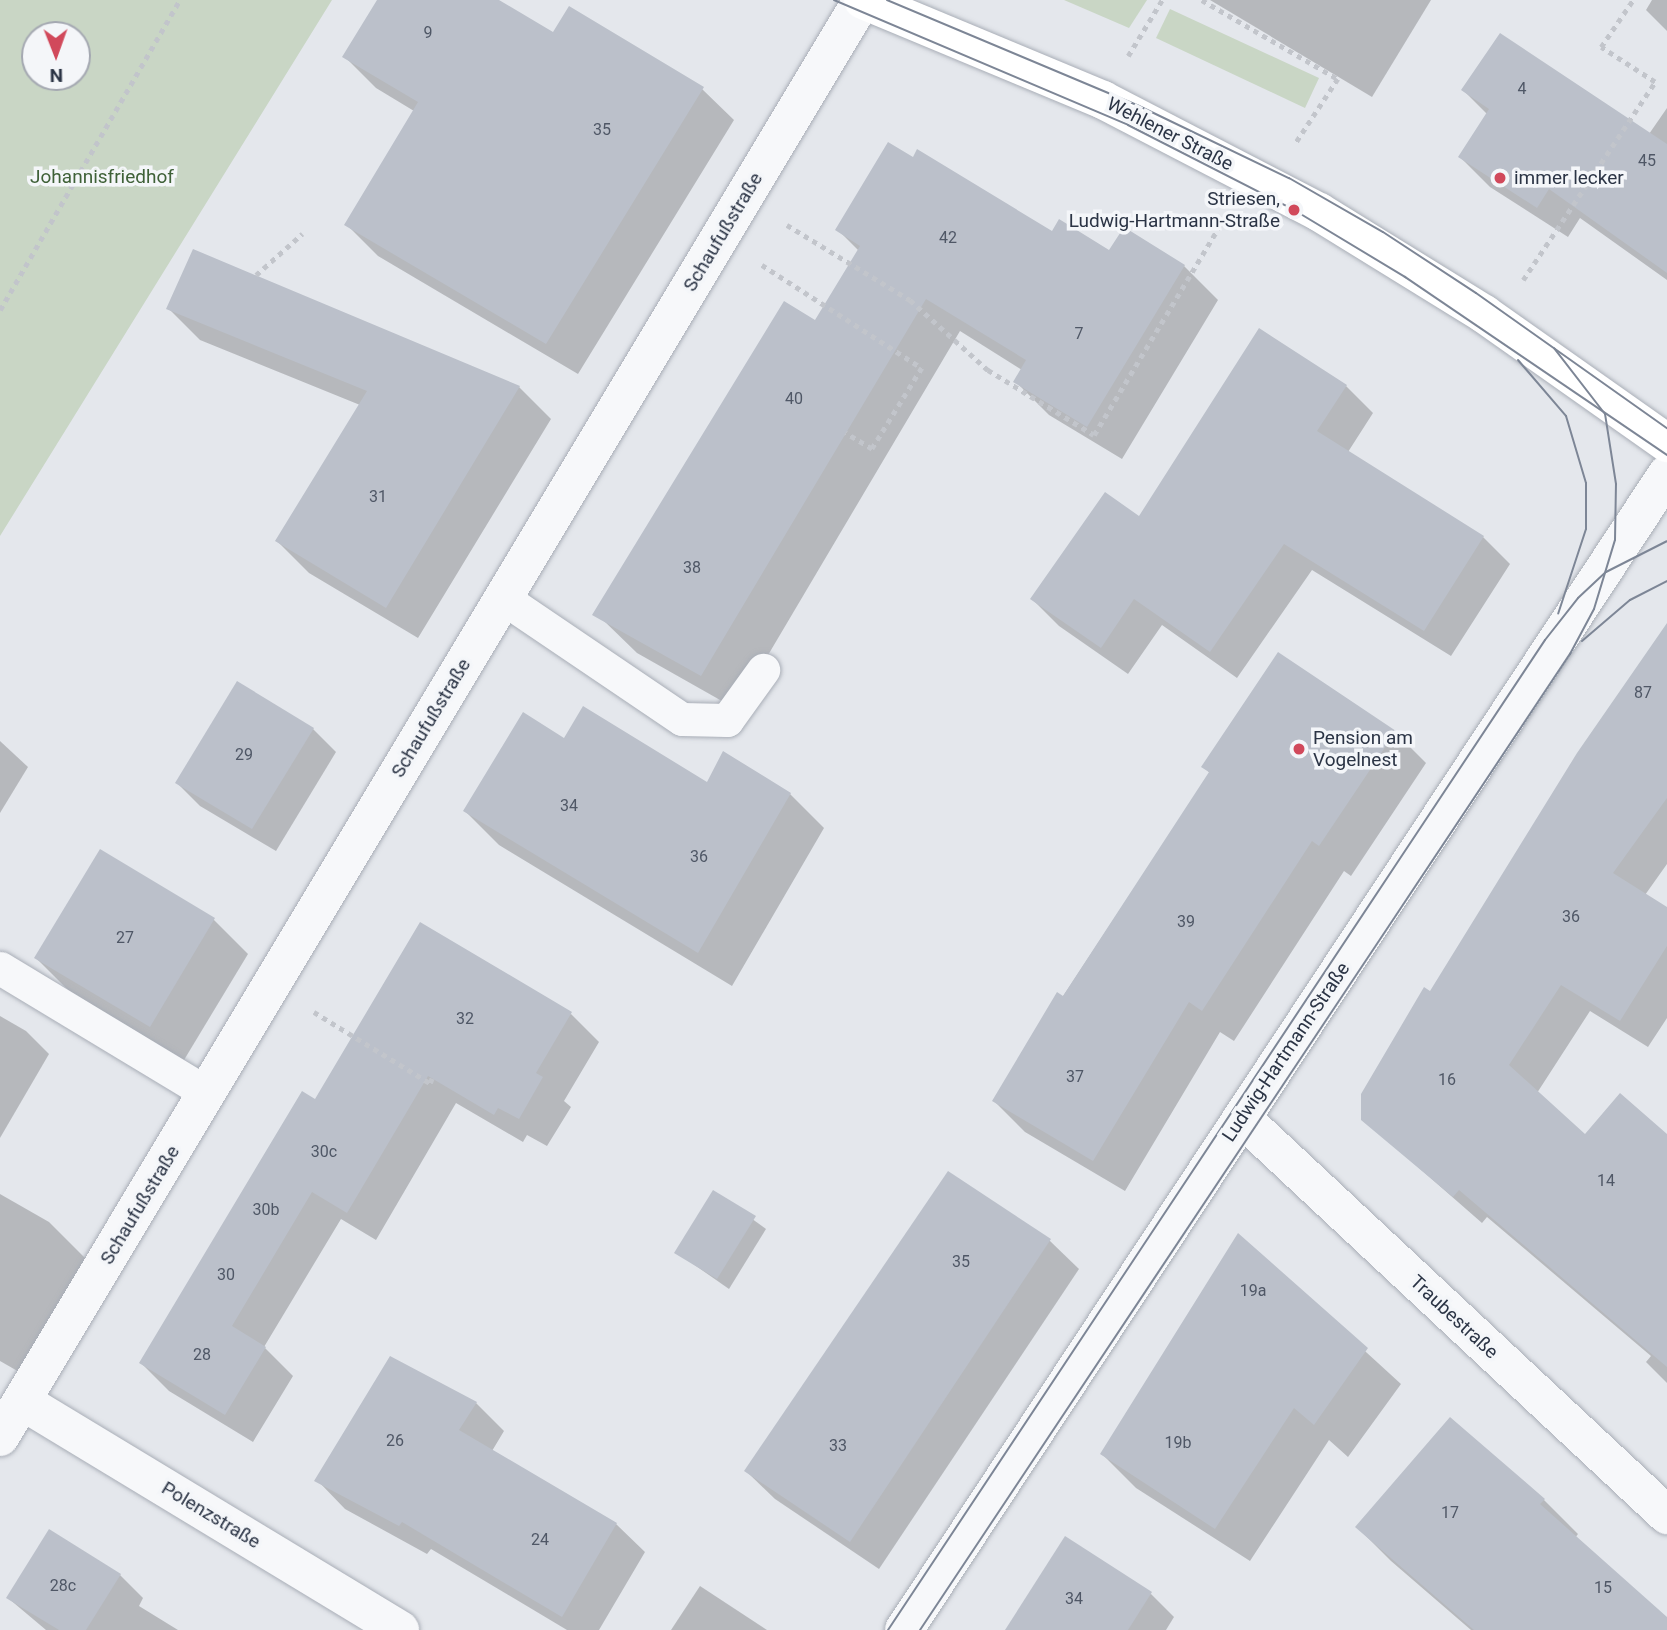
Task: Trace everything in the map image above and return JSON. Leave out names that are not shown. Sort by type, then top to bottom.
[{"type":"main road","name":"Wehlener Straße","points":[[863,0],[1103,100],[1260,179],[1495,321],[1667,443]]},
{"type":"street","name":"Schaufußstraße","points":[[0,1437],[863,0]]},
{"type":"street","name":"Ludwig-Hartmann-Straße","points":[[904,1630],[1667,474]]},
{"type":"street","name":"Traubestraße","points":[[1242,1118],[1667,1515]]},
{"type":"street","name":"Polenzstraße","points":[[22,1401],[400,1630]]},
{"type":"lane","points":[[503,598],[682,719],[727,720],[763,670]]},
{"type":"lane","points":[[0,968],[207,1093]]},
{"type":"path","points":[[0,310],[180,0]]},
{"type":"path","points":[[1103,100],[1162,0]]},
{"type":"path","points":[[743,198],[910,300],[988,370],[1094,435],[1260,179],[1338,79],[1202,0]]},
{"type":"path","points":[[1495,321],[1655,82],[1601,47],[1633,0]]},
{"type":"path","points":[[256,275],[302,234]]},
{"type":"path","points":[[720,238],[922,368],[872,449],[845,433]]},
{"type":"path","points":[[272,985],[430,1083],[432,1078]]},
{"type":"green space","name":"Johannisfriedhof","points":[[0,0],[332,0],[0,536]]},
{"type":"green space","points":[[1064,0],[1147,0],[1129,28]]},
{"type":"green space","points":[[1170,9],[1319,78],[1305,108],[1156,38]]},
{"type":"building","points":[[377,0],[499,0],[553,32],[569,6],[704,87],[546,344],[344,225],[418,102],[342,57]]},
{"type":"building","points":[[1500,33],[1667,144],[1667,273],[1549,189],[1537,208],[1458,157],[1489,109],[1461,90]]},
{"type":"building","points":[[888,142],[913,157],[917,149],[1052,231],[1059,219],[1109,250],[1124,227],[1185,265],[1087,427],[1013,382],[1026,360],[926,299],[701,676],[592,615],[784,301],[815,320],[860,246],[835,230]]},
{"type":"building","points":[[193,249],[520,386],[386,608],[275,541],[367,391],[166,309]]},
{"type":"building","points":[[1259,328],[1347,385],[1317,431],[1484,536],[1424,631],[1284,544],[1210,652],[1134,599],[1101,648],[1030,599],[1105,492],[1139,516]]},
{"type":"building","points":[[1667,623],[1667,798],[1613,873],[1667,907],[1667,946],[1620,1021],[1561,985],[1509,1065],[1585,1134],[1620,1093],[1667,1134],[1667,1367],[1459,1190],[1453,1197],[1361,1120],[1361,1094],[1424,987],[1430,991],[1577,753]]},
{"type":"building","points":[[1278,652],[1396,731],[1319,846],[1312,841],[1202,1011],[1189,1002],[1093,1161],[992,1101],[1057,992],[1063,996],[1209,772],[1201,767]]},
{"type":"building","points":[[237,681],[314,728],[252,829],[175,783]]},
{"type":"building","points":[[583,706],[707,782],[723,751],[791,793],[698,953],[463,811],[523,712],[564,738]]},
{"type":"building","points":[[100,849],[215,918],[150,1027],[34,958]]},
{"type":"building","points":[[420,922],[572,1012],[536,1073],[543,1077],[519,1119],[498,1108],[494,1115],[428,1076],[347,1213],[312,1192],[232,1326],[266,1347],[225,1415],[139,1363],[302,1091],[315,1099]]},
{"type":"building","points":[[948,1171],[1051,1239],[850,1542],[744,1471]]},
{"type":"building","points":[[713,1190],[756,1216],[717,1279],[674,1253]]},
{"type":"building","points":[[1238,1233],[1368,1348],[1314,1425],[1294,1408],[1215,1529],[1100,1454]]},
{"type":"building","points":[[390,1356],[477,1402],[459,1430],[617,1523],[562,1617],[402,1522],[399,1526],[314,1481]]},
{"type":"building","points":[[1450,1417],[1545,1499],[1540,1504],[1667,1617],[1667,1630],[1474,1630],[1355,1527]]},
{"type":"building","points":[[49,1529],[121,1574],[86,1630],[59,1630],[6,1598]]},
{"type":"building","points":[[1065,1536],[1152,1592],[1128,1630],[1005,1630]]},
{"type":"tram line","points":[[834,0],[1128,125],[1294,210],[1405,277],[1667,455]]},
{"type":"tram line","points":[[887,0],[1137,105],[1289,178],[1383,232],[1476,293],[1667,428]]},
{"type":"tram line","points":[[920,1630],[1570,654],[1594,609],[1615,540],[1616,484],[1605,414],[1554,348]]},
{"type":"tram line","points":[[1518,360],[1566,416],[1586,483],[1586,529],[1558,614]]},
{"type":"tram line","points":[[888,1630],[1545,640],[1578,598],[1606,572],[1667,541]]},
{"type":"tram line","points":[[1582,641],[1630,600],[1667,581]]},
{"type":"place","name":"immer lecker","points":[[1500,178]]},
{"type":"place","name":"Striesen, Ludwig-Hartmann-Straße","points":[[1294,210]]},
{"type":"place","name":"Pension am Vogelnest","points":[[1299,749]]}]
